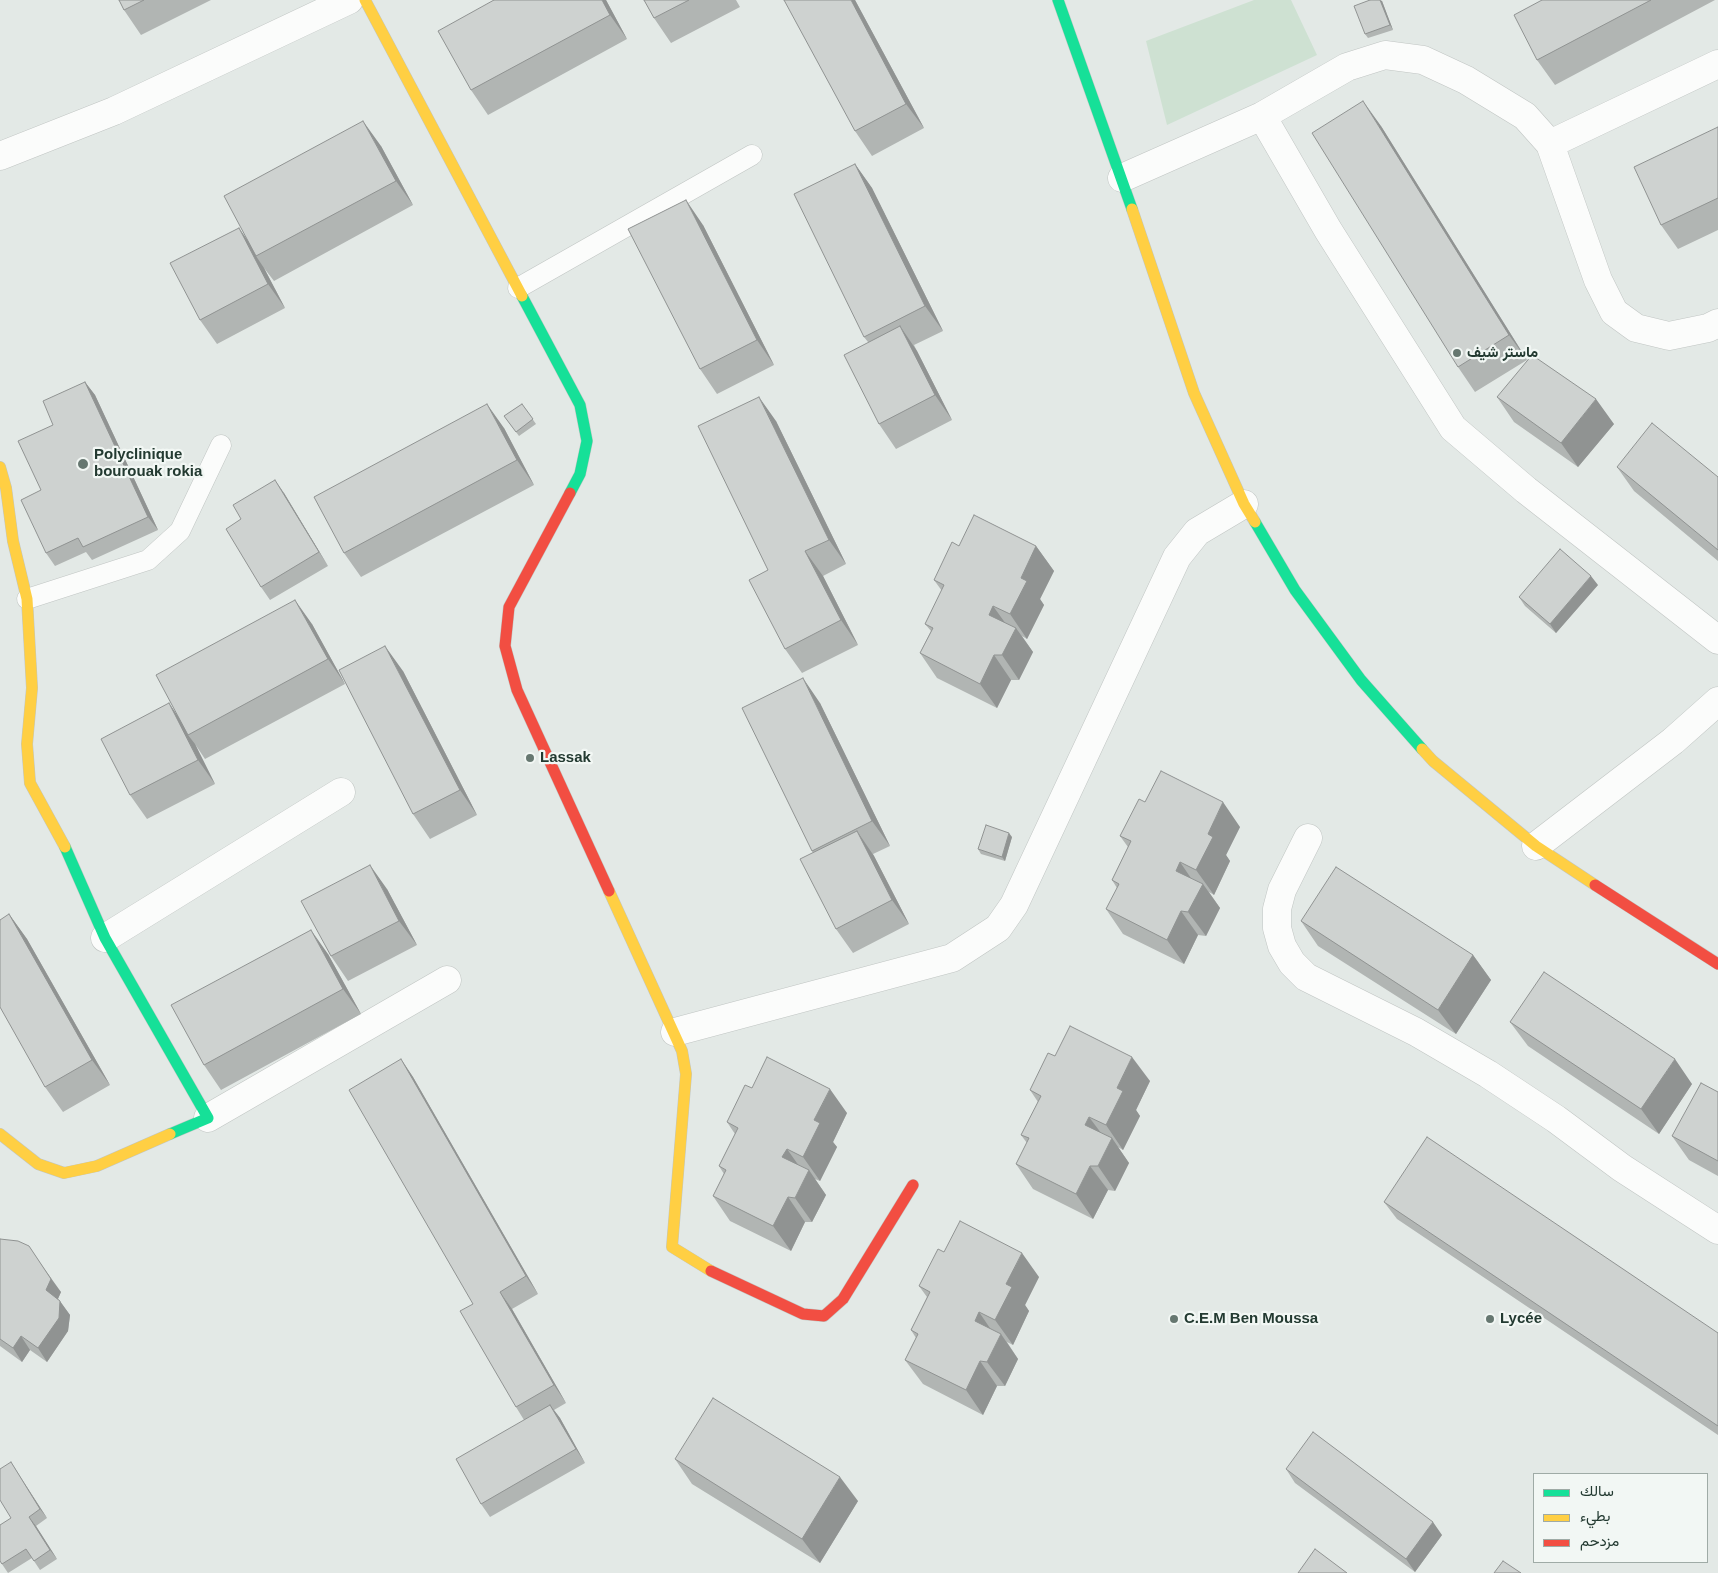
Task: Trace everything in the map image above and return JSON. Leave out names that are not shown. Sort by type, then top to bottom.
[{"type":"street","points":[[0,156],[114,111],[348,0]]},
{"type":"street","points":[[365,0],[580,405],[587,441],[580,474],[509,607],[505,646],[517,690],[682,1050],[686,1074],[672,1247],[699,1265],[803,1314],[824,1316],[844,1299],[913,1185]]},
{"type":"street","points":[[1058,0],[1122,178],[1194,393],[1244,504],[1296,590],[1361,680],[1434,761],[1536,846],[1718,964]]},
{"type":"street","points":[[1122,178],[1262,116],[1347,66],[1385,55],[1423,60],[1466,80],[1525,116],[1550,144],[1598,280],[1614,312],[1636,328],[1669,336],[1708,328],[1718,323]]},
{"type":"street","points":[[1550,144],[1718,64]]},
{"type":"street","points":[[1262,116],[1328,230],[1453,428],[1526,490],[1718,640]]},
{"type":"street","points":[[0,467],[6,488],[13,541],[27,599],[32,688],[27,744],[30,783],[60,837],[105,938],[208,1118]]},
{"type":"street","points":[[675,1032],[952,958],[998,928],[1014,905],[1177,557],[1197,532],[1244,504]]},
{"type":"street","points":[[1536,846],[1673,740],[1718,702]]},
{"type":"street","points":[[105,938],[341,792]]},
{"type":"street","points":[[1308,838],[1282,890],[1277,908],[1277,928],[1282,946],[1292,963],[1306,977],[1416,1032],[1488,1074],[1622,1168],[1718,1230]]},
{"type":"street","points":[[0,1134],[38,1164],[64,1173],[97,1166],[208,1118],[447,980]]},
{"type":"lane","points":[[518,288],[752,155]]},
{"type":"lane","points":[[27,599],[148,560],[180,531],[221,445]]},
{"type":"green space","points":[[1254,0],[1291,0],[1317,55],[1167,125],[1146,41]]},
{"type":"building","points":[[119,0],[144,0],[124,10]]},
{"type":"building","points":[[494,0],[602,0],[610,15],[471,90],[438,31]]},
{"type":"building","points":[[644,0],[689,0],[654,18]]},
{"type":"building","points":[[784,0],[851,0],[906,104],[855,131]]},
{"type":"building","points":[[1370,0],[1380,0],[1390,25],[1365,34],[1354,6]]},
{"type":"building","points":[[1542,0],[1651,0],[1537,60],[1514,15]]},
{"type":"building","points":[[1363,101],[1509,335],[1458,367],[1312,133]]},
{"type":"building","points":[[363,121],[396,181],[256,256],[224,196]]},
{"type":"building","points":[[1718,127],[1718,198],[1661,225],[1634,167]]},
{"type":"building","points":[[855,164],[925,306],[864,337],[794,194]]},
{"type":"building","points":[[686,200],[757,340],[700,369],[628,229]]},
{"type":"building","points":[[239,228],[268,284],[200,320],[170,263]]},
{"type":"building","points":[[900,326],[935,395],[879,424],[844,355]]},
{"type":"building","points":[[1532,355],[1596,399],[1561,443],[1497,397]]},
{"type":"building","points":[[85,382],[148,517],[83,547],[78,538],[46,553],[21,500],[41,490],[18,441],[53,425],[43,401]]},
{"type":"building","points":[[759,397],[829,540],[805,551],[841,620],[785,649],[749,580],[768,570],[698,426]]},
{"type":"building","points":[[487,404],[517,460],[344,553],[314,497]]},
{"type":"building","points":[[522,404],[533,419],[516,432],[504,416]]},
{"type":"building","points":[[1652,423],[1718,477],[1718,550],[1617,467]]},
{"type":"building","points":[[275,480],[319,552],[261,587],[226,529],[241,519],[233,505]]},
{"type":"building","points":[[974,515],[1036,546],[1021,578],[1027,581],[1010,614],[993,606],[989,615],[1016,628],[1002,655],[994,655],[980,684],[920,653],[933,628],[925,624],[944,585],[934,580],[952,542],[959,546]]},
{"type":"building","points":[[1560,549],[1591,576],[1550,624],[1519,597]]},
{"type":"building","points":[[295,600],[328,659],[188,735],[156,675]]},
{"type":"building","points":[[385,646],[460,790],[413,814],[339,670]]},
{"type":"building","points":[[803,678],[872,821],[812,851],[742,708]]},
{"type":"building","points":[[169,703],[198,760],[130,795],[101,739]]},
{"type":"building","points":[[1161,771],[1223,802],[1208,834],[1213,837],[1196,870],[1180,862],[1176,871],[1203,884],[1188,912],[1181,911],[1167,940],[1106,909],[1119,884],[1112,880],[1131,841],[1120,836],[1139,799],[1145,802]]},
{"type":"building","points":[[986,825],[1009,833],[1002,857],[978,849]]},
{"type":"building","points":[[857,831],[892,900],[836,929],[800,859]]},
{"type":"building","points":[[370,865],[399,921],[331,956],[301,901]]},
{"type":"building","points":[[1336,867],[1473,955],[1438,1010],[1301,921]]},
{"type":"building","points":[[9,914],[92,1060],[45,1087],[0,1007],[0,920]]},
{"type":"building","points":[[311,930],[343,989],[204,1065],[171,1005]]},
{"type":"building","points":[[1544,972],[1675,1059],[1641,1109],[1510,1022]]},
{"type":"building","points":[[1070,1026],[1132,1057],[1117,1088],[1123,1091],[1106,1125],[1089,1117],[1085,1125],[1112,1138],[1098,1166],[1090,1166],[1076,1194],[1016,1164],[1029,1138],[1021,1135],[1041,1096],[1030,1090],[1048,1053],[1055,1056]]},
{"type":"building","points":[[767,1057],[830,1089],[814,1120],[820,1123],[803,1157],[787,1149],[782,1157],[809,1170],[795,1198],[788,1197],[773,1226],[713,1196],[726,1170],[719,1166],[738,1128],[727,1122],[745,1085],[752,1088]]},
{"type":"building","points":[[401,1059],[526,1276],[500,1292],[554,1385],[516,1407],[460,1311],[473,1304],[349,1090]]},
{"type":"building","points":[[1701,1083],[1718,1092],[1718,1161],[1672,1136]]},
{"type":"building","points":[[1427,1137],[1718,1333],[1718,1426],[1384,1202]]},
{"type":"building","points":[[960,1221],[1022,1253],[1006,1284],[1012,1287],[995,1320],[979,1312],[975,1321],[1001,1334],[987,1362],[980,1361],[966,1390],[905,1360],[918,1334],[911,1330],[930,1292],[919,1286],[938,1249],[944,1252]]},
{"type":"building","points":[[0,1239],[18,1241],[29,1246],[51,1279],[46,1290],[60,1301],[59,1318],[38,1348],[21,1336],[13,1348],[0,1339]]},
{"type":"building","points":[[713,1398],[840,1477],[802,1539],[675,1459]]},
{"type":"building","points":[[550,1405],[576,1449],[481,1504],[456,1459]]},
{"type":"building","points":[[1313,1432],[1433,1522],[1406,1559],[1286,1469]]},
{"type":"building","points":[[11,1462],[40,1509],[29,1517],[50,1550],[34,1561],[26,1549],[2,1564],[0,1561],[0,1525],[11,1518],[0,1500],[0,1469]]},
{"type":"building","points":[[1315,1549],[1347,1573],[1298,1573]]},
{"type":"building","points":[[1503,1561],[1521,1573],[1494,1573]]},
{"type":"traffic: fast","points":[[1058,0],[1132,209]]},
{"type":"traffic: fast","points":[[522,296],[580,405],[587,441],[580,474],[570,493]]},
{"type":"traffic: fast","points":[[1255,522],[1295,590],[1361,680],[1422,749]]},
{"type":"traffic: fast","points":[[65,847],[105,938],[208,1118],[170,1134]]},
{"type":"traffic: slow","points":[[365,0],[522,296]]},
{"type":"traffic: slow","points":[[1132,209],[1194,393],[1244,504],[1255,522]]},
{"type":"traffic: slow","points":[[0,467],[6,488],[13,541],[27,599],[32,688],[27,744],[30,783],[65,847]]},
{"type":"traffic: slow","points":[[1422,749],[1433,761],[1536,846],[1595,885]]},
{"type":"traffic: slow","points":[[609,891],[682,1051],[686,1074],[672,1247],[711,1271]]},
{"type":"traffic: slow","points":[[0,1134],[38,1164],[64,1173],[97,1166],[170,1134]]},
{"type":"traffic: jam","points":[[570,493],[509,607],[505,646],[517,690],[609,891]]},
{"type":"traffic: jam","points":[[1595,885],[1718,964]]},
{"type":"traffic: jam","points":[[711,1271],[803,1314],[824,1316],[843,1299],[913,1185]]},
{"type":"place","name":"ماستر شيف","points":[[1457,353]]},
{"type":"place","name":"Polyclinique bourouak rokia","points":[[83,464]]},
{"type":"place","name":"Lassak","points":[[530,758]]},
{"type":"place","name":"C.E.M Ben Moussa","points":[[1174,1319]]},
{"type":"place","name":"Lycée","points":[[1490,1319]]}]
